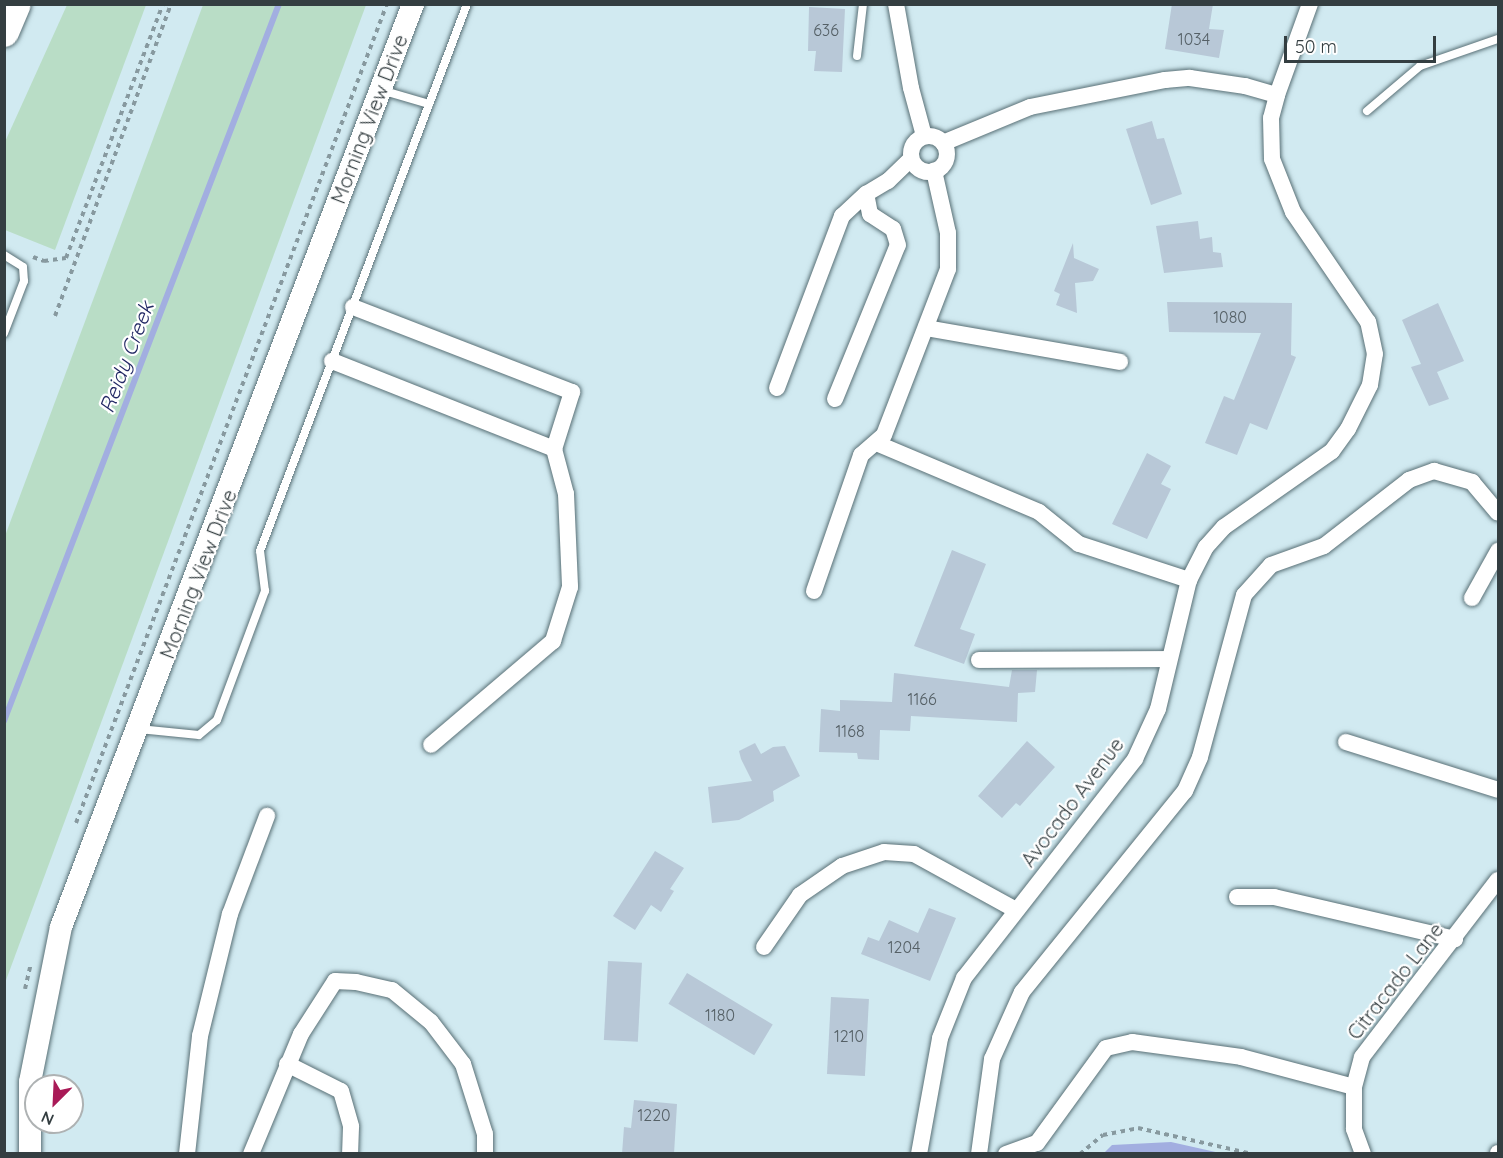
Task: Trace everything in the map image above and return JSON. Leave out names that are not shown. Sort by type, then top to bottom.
[{"type":"highway","points":[[4,32],[16,4]]},
{"type":"street","name":"Morning View Drive","points":[[30,1154],[30,1082],[61,927],[412,4]]},
{"type":"street","points":[[896,4],[911,88],[924,136]]},
{"type":"street","name":"Avocado Avenue","points":[[919,1154],[940,1038],[964,978],[1135,759],[1158,709],[1168,659],[1189,580],[1206,547],[1224,527],[1332,451],[1348,429],[1370,385],[1375,354],[1368,322],[1293,212],[1272,159],[1271,118],[1310,4]]},
{"type":"street","points":[[943,142],[1030,107],[1165,80],[1190,78],[1245,86],[1277,95]]},
{"type":"street","points":[[924,136],[931,136],[943,142],[947,156],[940,168],[934,171],[920,170],[912,159],[913,145],[924,136]]},
{"type":"street","points":[[777,388],[842,216],[866,194],[888,181],[912,159]]},
{"type":"street","points":[[814,591],[861,455],[884,435],[948,269],[948,233],[934,171]]},
{"type":"street","points":[[835,399],[898,245],[893,228],[870,214],[866,194]]},
{"type":"street","points":[[352,307],[572,392],[554,448],[566,494],[570,587],[553,641],[431,745]]},
{"type":"street","points":[[926,328],[1120,362]]},
{"type":"street","points":[[332,361],[554,448]]},
{"type":"street","points":[[876,443],[1039,512],[1079,544],[1189,580]]},
{"type":"street","points":[[997,1154],[979,1153],[992,1059],[1022,992],[1185,791],[1200,757],[1244,595],[1271,565],[1324,546],[1409,480],[1434,471],[1472,482],[1498,513]]},
{"type":"street","points":[[1472,598],[1498,551]]},
{"type":"street","points":[[979,660],[1168,659]]},
{"type":"street","points":[[1346,742],[1498,790]]},
{"type":"street","points":[[187,1154],[200,1036],[230,914],[267,816]]},
{"type":"street","points":[[764,947],[800,894],[842,866],[884,852],[914,854],[1016,910]]},
{"type":"street","name":"Citracado Lane","points":[[1363,1154],[1354,1129],[1354,1087],[1362,1057],[1455,939],[1498,880]]},
{"type":"street","points":[[1237,897],[1274,897],[1455,939]]},
{"type":"street","points":[[251,1154],[301,1034],[335,981],[356,982],[392,990],[431,1022],[463,1064],[486,1134],[485,1154]]},
{"type":"street","points":[[1006,1154],[1037,1143],[1106,1048],[1132,1042],[1242,1057],[1354,1087]]},
{"type":"street","points":[[287,1064],[341,1090],[351,1127],[350,1154]]},
{"type":"lane","points":[[138,729],[199,735],[217,720],[265,591],[260,551],[467,4]]},
{"type":"lane","points":[[857,56],[863,4]]},
{"type":"lane","points":[[1367,111],[1420,66],[1498,39]]},
{"type":"lane","points":[[380,90],[429,104]]},
{"type":"lane","points":[[4,255],[24,267],[24,281],[4,333]]},
{"type":"path","points":[[24,254],[44,261],[66,258],[163,4]]},
{"type":"path","points":[[55,316],[171,4]]},
{"type":"path","points":[[1080,1154],[1103,1135],[1138,1128],[1252,1154]]},
{"type":"green space","points":[[67,5],[146,5],[55,250],[5,230],[4,144]]},
{"type":"green space","points":[[203,5],[366,5],[5,983],[5,536]]},
{"type":"water","points":[[1171,1142],[1220,1153],[1104,1153],[1112,1145]]},
{"type":"building","points":[[1172,4],[1213,4],[1209,29],[1224,30],[1219,58],[1165,49]]},
{"type":"building","points":[[809,7],[845,9],[842,72],[814,71],[816,51],[808,51]]},
{"type":"building","points":[[1152,121],[1157,139],[1164,138],[1182,194],[1151,205],[1126,129]]},
{"type":"building","points":[[1198,221],[1200,239],[1212,237],[1213,252],[1221,253],[1223,267],[1164,273],[1156,226]]},
{"type":"building","points":[[1073,243],[1074,258],[1099,269],[1093,281],[1075,283],[1077,313],[1056,305],[1060,294],[1054,291]]},
{"type":"building","points":[[1167,302],[1292,303],[1291,355],[1296,357],[1267,430],[1250,423],[1237,455],[1205,443],[1224,396],[1234,400],[1261,333],[1169,332]]},
{"type":"building","points":[[1438,303],[1464,361],[1437,372],[1449,399],[1429,406],[1411,367],[1421,364],[1402,320]]},
{"type":"building","points":[[1147,453],[1171,466],[1161,484],[1171,489],[1147,539],[1112,524]]},
{"type":"building","points":[[952,550],[986,564],[960,629],[975,634],[964,664],[914,646]]},
{"type":"building","points":[[1012,670],[1037,670],[1035,692],[1018,693],[1017,722],[911,716],[910,731],[880,730],[879,760],[858,759],[857,753],[819,752],[821,709],[840,711],[840,700],[892,702],[894,673],[1009,687]]},
{"type":"building","points":[[1027,741],[1055,767],[1020,806],[1016,803],[1002,818],[978,796]]},
{"type":"building","points":[[755,743],[761,754],[773,747],[785,746],[800,776],[773,791],[774,801],[739,820],[712,823],[708,787],[752,781],[739,751]]},
{"type":"building","points":[[655,851],[684,868],[670,889],[674,891],[661,912],[651,905],[635,930],[613,916]]},
{"type":"building","points":[[929,908],[956,918],[930,981],[861,954],[868,937],[879,941],[889,920],[918,933]]},
{"type":"building","points":[[608,961],[642,963],[638,1042],[604,1040]]},
{"type":"building","points":[[687,973],[773,1025],[754,1055],[668,1004]]},
{"type":"building","points":[[831,997],[869,999],[865,1076],[827,1074]]},
{"type":"building","points":[[634,1100],[677,1104],[674,1154],[622,1154],[624,1127],[631,1128]]},
{"type":"waterway","name":"Reidy Creek","points":[[4,721],[279,4]]}]
